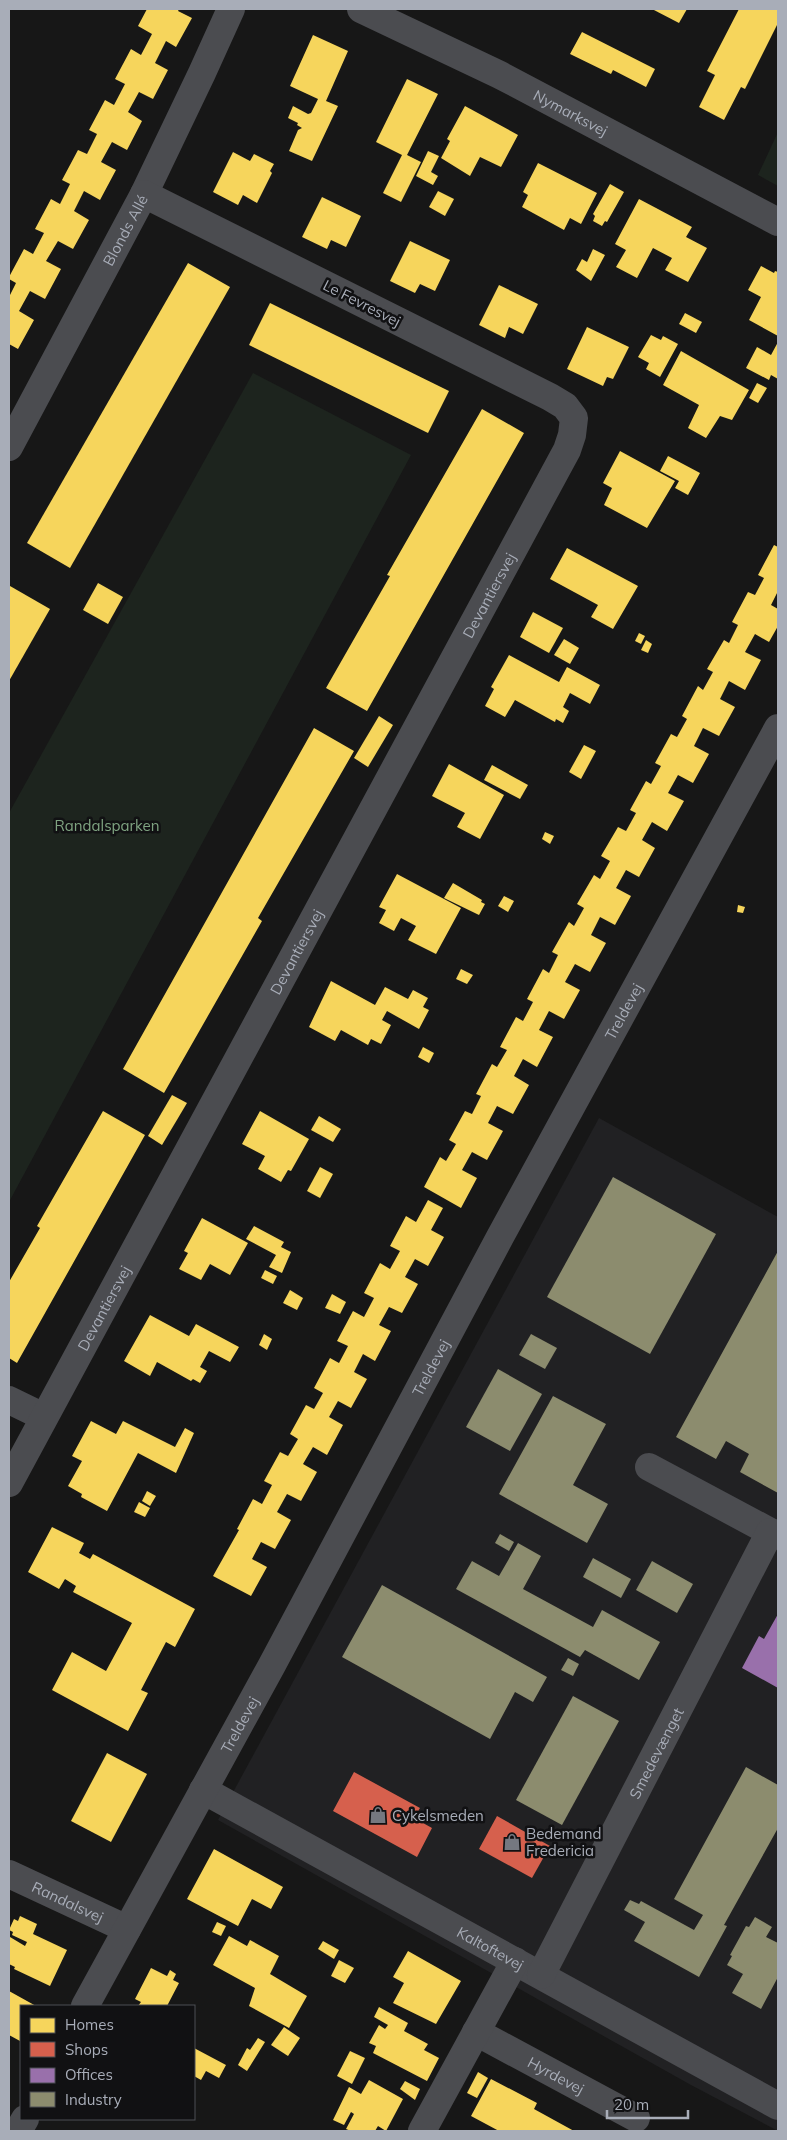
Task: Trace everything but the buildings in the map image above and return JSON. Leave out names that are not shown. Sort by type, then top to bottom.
[{"type":"street","name":"Blonds Allé","points":[[9,447],[144,194],[231,9]]},
{"type":"street","name":"Nymarksvej","points":[[361,9],[500,75],[778,222]]},
{"type":"street","name":"Le Fevresvej","points":[[144,194],[550,397],[565,406],[574,418]]},
{"type":"street","name":"Devantiersvej","points":[[9,1483],[567,450],[572,436],[574,418]]},
{"type":"street","name":"Treldevej","points":[[86,2005],[500,1237],[778,728]]},
{"type":"street","points":[[9,1400],[44,1417]]},
{"type":"street","name":"Smedevænget","points":[[541,1975],[774,1534],[649,1468]]},
{"type":"street","name":"Kaltoftevej","points":[[203,1790],[778,2106]]},
{"type":"street","name":"Randalsvej","points":[[9,1874],[127,1929]]},
{"type":"street","points":[[422,2131],[515,1961]]},
{"type":"street","name":"Hyrdevej","points":[[476,2032],[636,2118]]},
{"type":"street","points":[[18,2131],[24,2120]]},
{"type":"shaded area","points":[[599,1118],[778,1217],[778,2131],[691,2085],[218,1820]]},
{"type":"green space","points":[[778,132],[778,186],[758,175]]},
{"type":"green space","name":"Randalsparken","points":[[253,373],[411,455],[9,1202],[9,813]]},
{"type":"place","name":"Cykelsmeden","points":[[378,1815]]},
{"type":"place","name":"Bedemand Fredericia","points":[[512,1842]]}]
